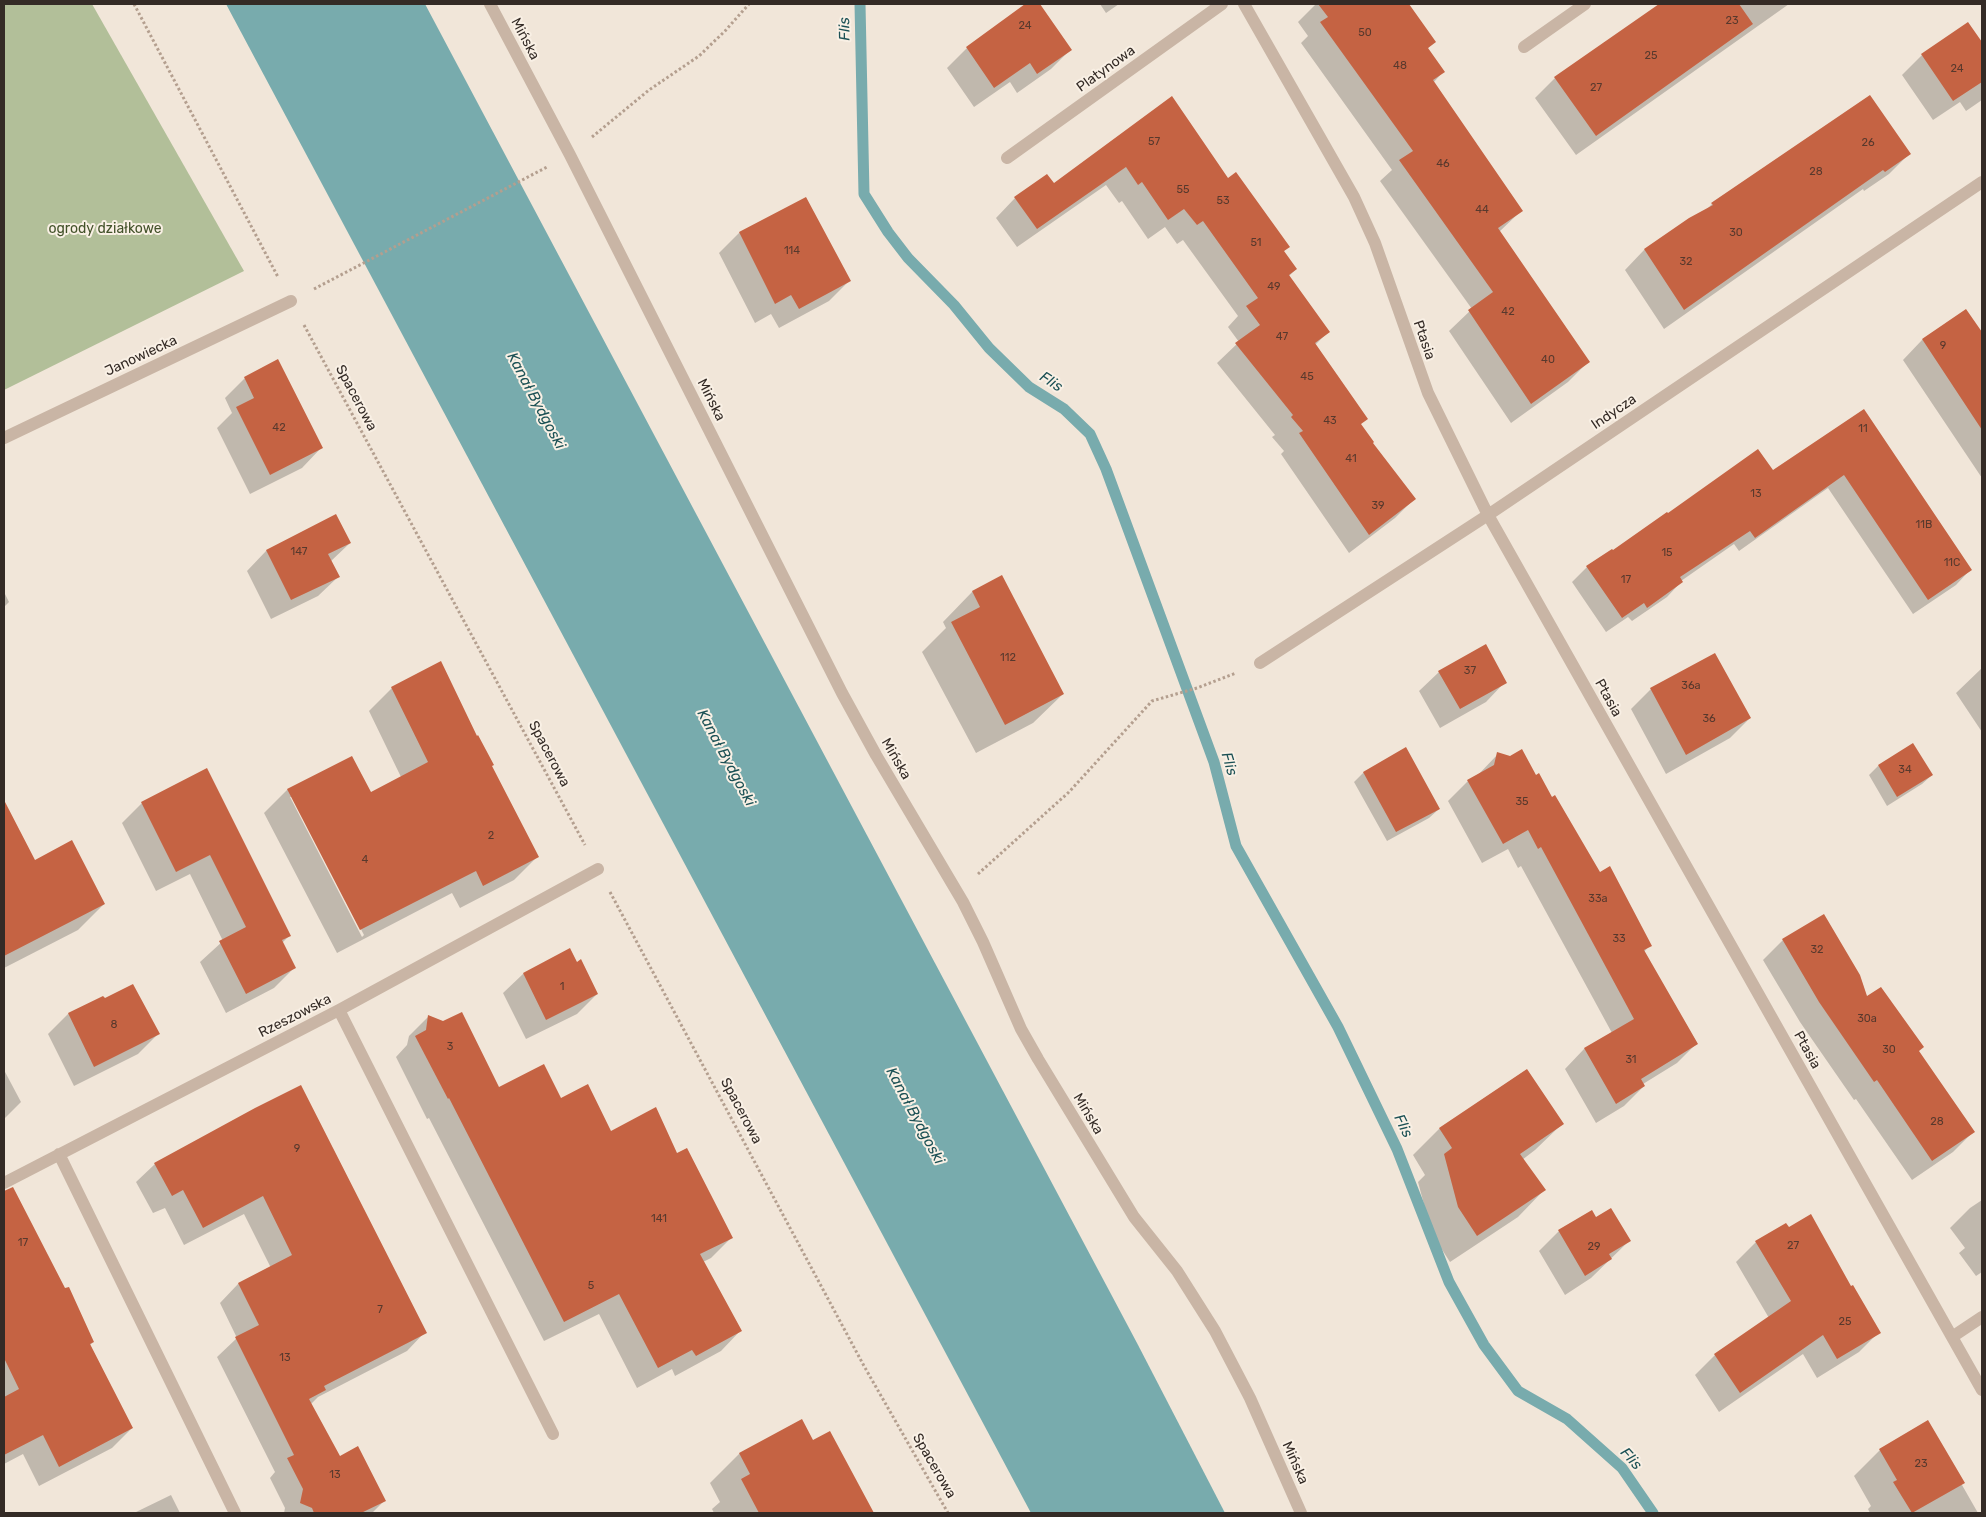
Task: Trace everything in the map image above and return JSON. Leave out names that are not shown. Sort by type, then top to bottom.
[{"type":"street","name":"Mińska","points":[[490,4],[570,155],[842,693],[876,755],[957,892],[983,942],[1021,1029],[1129,1210],[1177,1271],[1214,1331],[1250,1398],[1301,1513]]},
{"type":"street","name":"Platynowa","points":[[1007,158],[1222,4]]},
{"type":"street","name":"Ptasia","points":[[1244,4],[1354,197],[1375,243],[1428,393],[1488,515],[1982,1390]]},
{"type":"street","points":[[1524,47],[1585,4]]},
{"type":"street","name":"Indycza","points":[[1260,663],[1488,515],[1982,182]]},
{"type":"street","name":"Janowiecka","points":[[4,438],[291,301]]},
{"type":"street","name":"Rzeszowska","points":[[4,1183],[339,1010],[598,869]]},
{"type":"street","points":[[339,1010],[554,1434]]},
{"type":"street","points":[[60,1154],[235,1513]]},
{"type":"street","points":[[1952,1338],[1982,1316]]},
{"type":"path","name":"Spacerowa","points":[[134,4],[291,301],[860,1357],[948,1513]]},
{"type":"path","points":[[291,301],[570,155],[650,90],[699,56],[749,4]]},
{"type":"path","points":[[957,892],[1069,792],[1152,701],[1198,688],[1260,663]]},
{"type":"green space","name":"ogrody działkowe","points":[[4,4],[92,4],[244,271],[4,390]]},
{"type":"water","name":"Kanał Bydgoski","points":[[226,4],[425,4],[1137,1343],[1225,1513],[1031,1513]]},
{"type":"building","points":[[1025,4],[1040,4],[1072,50],[1037,74],[1030,63],[994,88],[966,47]]},
{"type":"building","points":[[1318,4],[1409,4],[1436,42],[1428,48],[1445,72],[1433,80],[1523,211],[1498,228],[1590,362],[1531,404],[1468,310],[1493,292],[1399,160],[1413,151],[1320,22],[1328,17]]},
{"type":"building","points":[[1659,4],[1739,4],[1753,24],[1596,136],[1554,77]]},
{"type":"building","points":[[1968,22],[1982,42],[1982,82],[1953,101],[1921,54]]},
{"type":"building","points":[[1870,95],[1911,154],[1885,172],[1883,170],[1684,310],[1644,249],[1689,218],[1713,205],[1711,203]]},
{"type":"building","points":[[1172,96],[1228,178],[1236,172],[1290,247],[1284,251],[1297,269],[1289,275],[1330,332],[1315,343],[1368,419],[1361,424],[1373,443],[1416,499],[1369,535],[1299,433],[1303,431],[1291,417],[1293,415],[1235,343],[1260,325],[1246,306],[1258,298],[1203,221],[1197,225],[1184,209],[1168,220],[1142,182],[1138,185],[1126,167],[1037,229],[1014,197],[1047,174],[1054,183]]},
{"type":"building","points":[[806,197],[851,281],[799,309],[791,295],[775,304],[739,232]]},
{"type":"building","points":[[1966,309],[1982,332],[1982,430],[1922,339]]},
{"type":"building","points":[[278,359],[323,448],[270,475],[236,407],[254,398],[244,377]]},
{"type":"building","points":[[1864,409],[1972,570],[1928,600],[1844,475],[1755,538],[1750,531],[1680,577],[1683,582],[1647,608],[1644,603],[1622,618],[1586,566],[1668,513],[1758,449],[1773,470]]},
{"type":"building","points":[[336,514],[351,543],[328,554],[340,577],[291,600],[266,550]]},
{"type":"building","points":[[1002,575],[1064,694],[1005,725],[951,622],[980,607],[972,591]]},
{"type":"building","points":[[1486,644],[1507,683],[1460,709],[1438,671]]},
{"type":"building","points":[[1715,653],[1751,718],[1686,755],[1650,688]]},
{"type":"building","points":[[441,661],[539,857],[483,886],[476,871],[360,930],[287,789],[352,756],[371,792],[428,762],[391,687]]},
{"type":"building","points":[[1913,743],[1933,775],[1897,797],[1878,765]]},
{"type":"building","points":[[1406,747],[1440,809],[1396,832],[1363,772]]},
{"type":"building","points":[[1522,749],[1536,775],[1539,773],[1552,797],[1555,795],[1600,872],[1610,866],[1652,946],[1644,950],[1698,1044],[1641,1079],[1645,1086],[1616,1104],[1584,1048],[1634,1019],[1541,847],[1538,849],[1528,830],[1503,844],[1467,780],[1494,765],[1497,752],[1510,756]]},
{"type":"building","points":[[207,768],[291,936],[282,940],[296,968],[246,994],[219,941],[246,927],[210,855],[176,872],[141,802]]},
{"type":"building","points":[[4,800],[35,860],[72,840],[105,904],[4,956]]},
{"type":"building","points":[[1824,914],[1860,975],[1867,996],[1881,987],[1924,1047],[1919,1051],[1975,1132],[1932,1161],[1877,1080],[1874,1082],[1819,1002],[1782,939]]},
{"type":"building","points":[[570,948],[577,962],[581,959],[598,994],[546,1020],[523,973]]},
{"type":"building","points":[[133,984],[160,1034],[94,1067],[68,1013]]},
{"type":"building","points":[[462,1012],[499,1087],[544,1064],[561,1098],[588,1084],[611,1131],[656,1107],[677,1153],[687,1148],[733,1238],[700,1254],[742,1331],[696,1356],[692,1350],[658,1368],[619,1294],[564,1322],[449,1098],[415,1036],[426,1030],[428,1015],[443,1021]]},
{"type":"building","points":[[1527,1069],[1564,1124],[1520,1154],[1546,1190],[1477,1236],[1458,1207],[1444,1154],[1452,1148],[1439,1128]]},
{"type":"building","points":[[301,1085],[427,1333],[324,1386],[326,1390],[309,1399],[340,1456],[358,1446],[386,1501],[361,1513],[314,1513],[312,1508],[300,1503],[303,1489],[287,1458],[294,1455],[235,1337],[259,1325],[238,1283],[292,1255],[263,1196],[203,1228],[183,1190],[172,1196],[154,1163]]},
{"type":"building","points":[[13,1187],[65,1288],[69,1287],[94,1342],[90,1344],[133,1428],[59,1467],[43,1435],[4,1455],[4,1397],[19,1389],[4,1358],[4,1191]]},
{"type":"building","points":[[1611,1208],[1631,1241],[1609,1254],[1612,1259],[1585,1276],[1558,1230],[1592,1210],[1596,1217]]},
{"type":"building","points":[[1811,1214],[1851,1286],[1853,1285],[1881,1333],[1837,1359],[1823,1335],[1740,1393],[1714,1354],[1791,1301],[1755,1241],[1786,1223],[1789,1227]]},
{"type":"building","points":[[802,1419],[813,1440],[830,1431],[874,1513],[759,1513],[741,1479],[750,1474],[739,1453]]},
{"type":"building","points":[[1928,1420],[1965,1483],[1912,1513],[1893,1482],[1897,1480],[1879,1449]]},
{"type":"waterway","name":"Flis","points":[[860,4],[864,194],[888,232],[908,258],[954,305],[989,348],[1029,387],[1064,409],[1090,434],[1106,469],[1214,762],[1236,846],[1338,1027],[1397,1149],[1449,1282],[1484,1345],[1518,1391],[1567,1419],[1622,1468],[1653,1513]]}]
